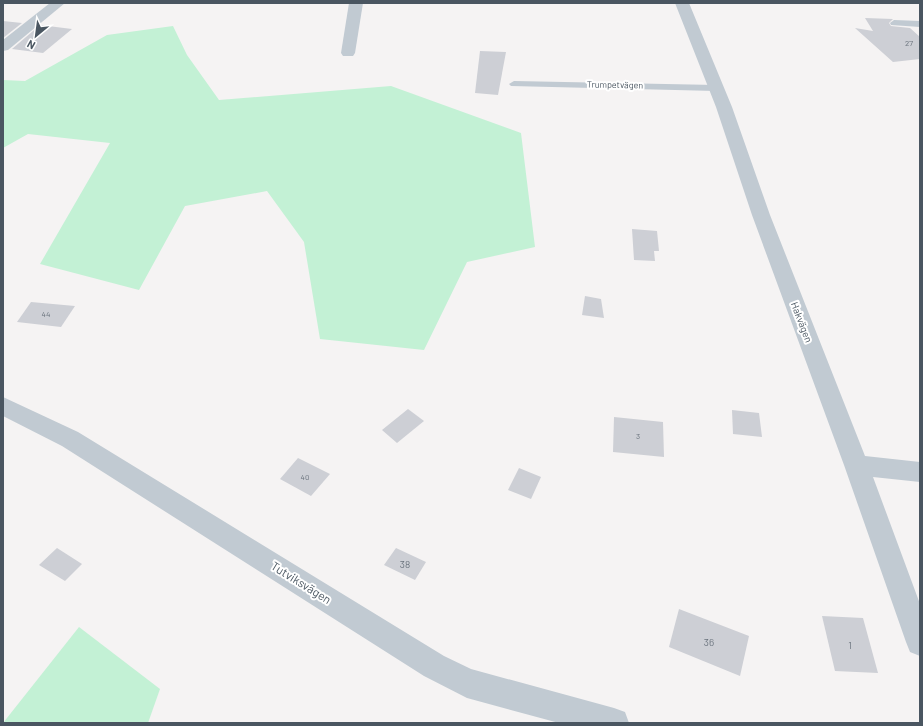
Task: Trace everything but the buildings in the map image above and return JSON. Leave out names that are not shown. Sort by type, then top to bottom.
[{"type":"street","points":[[3,47],[58,3]]},
{"type":"street","points":[[348,53],[356,3]]},
{"type":"street","name":"Hakvägen","points":[[682,3],[716,88],[761,215],[856,465],[920,642]]},
{"type":"street","name":"Tutviksvägen","points":[[3,406],[70,439],[447,673],[467,683],[614,723]]},
{"type":"street","points":[[856,465],[920,472]]},
{"type":"lane","points":[[894,23],[920,24]]},
{"type":"lane","name":"Trumpetvägen","points":[[514,84],[716,88]]},
{"type":"green space","points":[[173,26],[187,55],[219,100],[391,86],[521,133],[535,247],[467,262],[424,350],[320,339],[304,242],[267,191],[185,206],[139,290],[40,264],[110,143],[28,134],[3,148],[3,80],[25,81],[107,35]]},
{"type":"green space","points":[[79,627],[160,689],[148,723],[3,723]]}]
